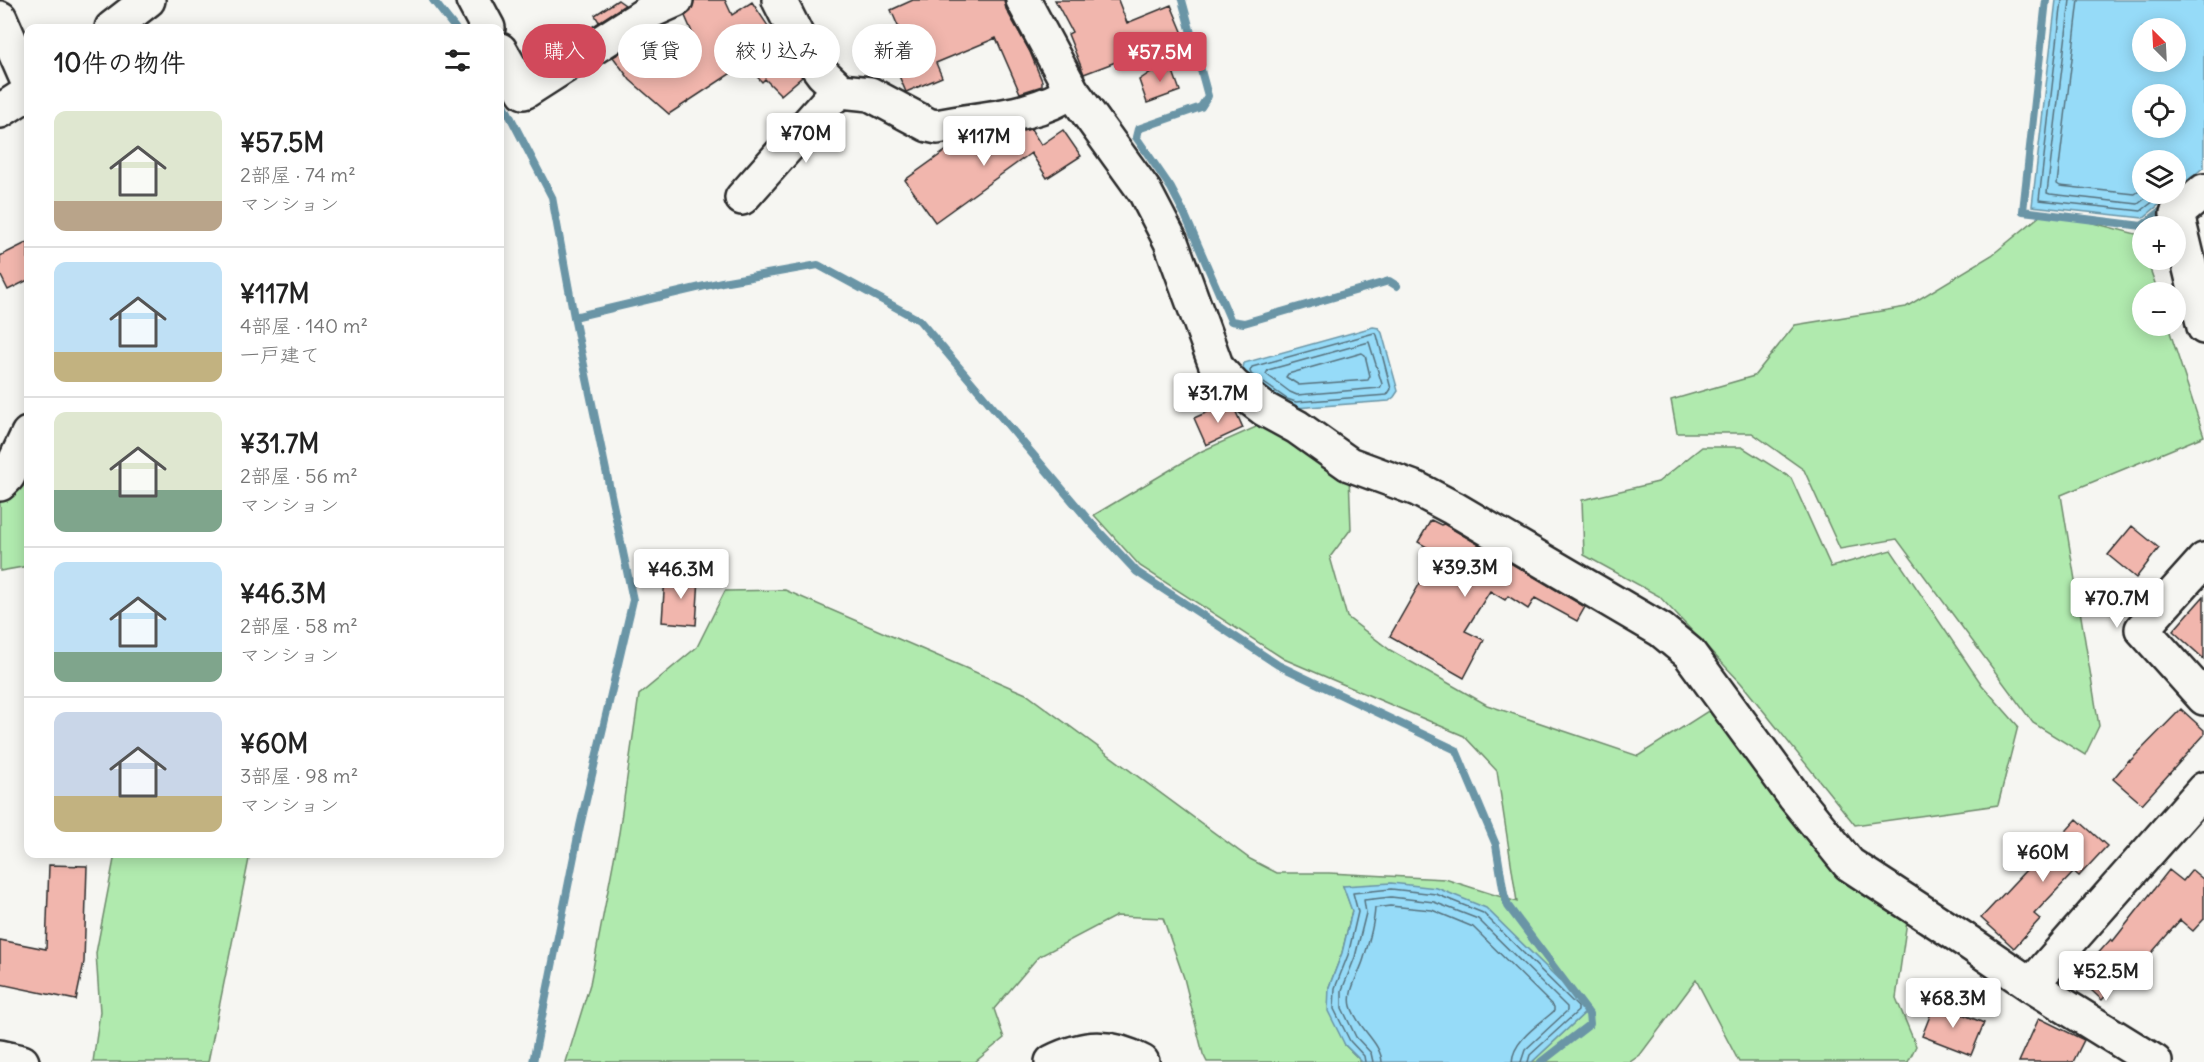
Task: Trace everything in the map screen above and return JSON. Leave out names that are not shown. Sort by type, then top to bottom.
[{"type":"street","points":[[117,24],[148,0]]},
{"type":"street","points":[[473,0],[486,24]]},
{"type":"street","points":[[504,57],[524,92],[649,12],[676,0]]},
{"type":"street","points":[[779,0],[802,46],[823,74],[841,91],[870,93],[928,125],[937,127],[1032,108],[1060,100],[1072,92]]},
{"type":"street","points":[[1023,0],[1072,92],[1145,192],[1171,242],[1217,368],[1234,386],[1264,409],[1297,427],[1349,464],[1417,489],[1453,508],[1661,630],[1689,653],[1794,796],[1849,864],[2031,985],[2155,1062]]},
{"type":"street","points":[[0,18],[24,73]]},
{"type":"street","points":[[742,198],[829,100],[841,91]]},
{"type":"street","points":[[0,111],[24,96]]},
{"type":"street","points":[[2204,191],[2177,214],[2204,327]]},
{"type":"street","points":[[0,484],[8,476],[24,442]]},
{"type":"street","points":[[2204,560],[2142,629],[2204,698]]},
{"type":"street","points":[[2031,985],[2204,789]]},
{"type":"street","points":[[1052,1062],[1079,1052],[1111,1049],[1142,1062]]},
{"type":"street","points":[[0,1057],[22,1062]]},
{"type":"green space","points":[[2046,211],[2132,233],[2132,270],[2150,270],[2155,282],[2132,282],[2132,336],[2171,336],[2204,436],[2061,495],[2099,726],[2085,755],[2033,723],[1897,539],[1840,549],[1804,470],[1752,433],[1677,433],[1671,400],[1754,376],[1795,325],[1906,307],[1992,255]]},
{"type":"green space","points":[[1265,423],[1349,475],[1351,529],[1330,557],[1347,617],[1390,650],[1487,705],[1638,756],[1719,704],[1840,878],[1908,914],[1896,998],[1916,1046],[1908,1062],[1739,1062],[1696,980],[1640,1055],[1630,1062],[1532,1062],[1589,1009],[1343,886],[1352,910],[1342,953],[1329,987],[1345,1045],[1362,1062],[1207,1062],[1184,978],[1163,918],[1116,916],[1038,957],[994,1009],[1004,1038],[975,1062],[566,1062],[590,984],[619,833],[639,695],[697,647],[725,591],[785,590],[1026,694],[1250,859],[1277,873],[1329,873],[1445,879],[1517,902],[1497,771],[1464,736],[1284,659],[1140,566],[1094,515],[1202,451]]},
{"type":"green space","points":[[1702,447],[1742,447],[1791,478],[1831,567],[1891,550],[1982,685],[2018,726],[1998,805],[1855,825],[1741,683],[1659,596],[1584,555],[1582,500],[1658,482]]},
{"type":"green space","points":[[24,468],[24,567],[0,571],[0,500]]},
{"type":"green space","points":[[114,858],[249,858],[208,1062],[93,1062],[100,1012],[96,953]]},
{"type":"water","points":[[2056,0],[2204,0],[2204,167],[2186,182],[2186,150],[2132,150],[2132,204],[2160,204],[2145,216],[2132,217],[2032,206]]},
{"type":"water","points":[[1373,327],[1379,328],[1382,333],[1398,391],[1389,401],[1295,408],[1276,399],[1244,375],[1244,363]]},
{"type":"water","points":[[1391,883],[1437,888],[1486,908],[1589,1009],[1532,1062],[1362,1062],[1345,1045],[1328,1011],[1329,987],[1342,953],[1352,911],[1343,886]]},
{"type":"building","points":[[618,0],[625,5],[599,22],[595,15]]},
{"type":"building","points":[[694,0],[725,0],[732,15],[752,2],[767,24],[714,24],[714,78],[724,78],[669,114],[629,78],[702,78],[702,24],[688,24],[685,16],[691,11]]},
{"type":"building","points":[[913,0],[1004,0],[1006,9],[1030,52],[1042,86],[1020,93],[996,38],[936,63],[936,24],[897,24],[891,10]]},
{"type":"building","points":[[1055,0],[1118,0],[1127,23],[1171,5],[1184,36],[1084,74],[1068,34],[1072,32]]},
{"type":"building","points":[[618,54],[618,64],[613,57]]},
{"type":"building","points":[[1169,60],[1180,91],[1147,103],[1139,80]]},
{"type":"building","points":[[936,63],[942,77],[906,92],[900,78],[936,78]]},
{"type":"building","points":[[758,78],[801,78],[781,95],[765,79],[762,82]]},
{"type":"building","points":[[1031,129],[1041,145],[1063,130],[1081,156],[1047,178],[1031,153],[935,222],[905,180],[958,142],[986,139]]},
{"type":"building","points":[[24,244],[24,282],[8,290],[0,274],[0,256]]},
{"type":"building","points":[[1226,404],[1235,410],[1243,428],[1206,445],[1194,418]]},
{"type":"building","points":[[1431,520],[1441,525],[1444,524],[1585,607],[1577,621],[1535,598],[1528,609],[1508,596],[1505,600],[1490,591],[1465,631],[1484,640],[1464,678],[1390,636],[1437,553],[1418,542]]},
{"type":"building","points":[[2132,526],[2159,548],[2136,578],[2108,555]]},
{"type":"building","points":[[665,576],[699,578],[696,625],[662,622]]},
{"type":"building","points":[[2204,596],[2204,659],[2173,631]]},
{"type":"building","points":[[2181,709],[2204,730],[2204,735],[2142,804],[2113,779]]},
{"type":"building","points":[[2077,819],[2107,846],[2079,876],[2074,872],[2034,914],[2040,919],[2014,948],[1981,918]]},
{"type":"building","points":[[49,865],[87,866],[84,962],[76,1000],[0,984],[0,940],[46,949]]},
{"type":"building","points":[[2169,870],[2183,881],[2192,870],[2204,880],[2204,919],[2193,931],[2180,920],[2148,957],[2144,954],[2102,1000],[2080,980],[2089,970],[2086,967],[2111,939],[2113,941]]},
{"type":"building","points":[[1935,1003],[1984,1023],[1971,1055],[1922,1036]]},
{"type":"building","points":[[2039,1018],[2084,1040],[2073,1062],[2019,1062]]},
{"type":"waterway","points":[[433,0],[452,24]]},
{"type":"waterway","points":[[1182,0],[1208,96],[1201,107],[1138,129],[1136,137],[1171,188],[1185,215],[1231,321],[1244,323],[1389,281],[1397,286]]},
{"type":"waterway","points":[[2046,0],[2023,211],[2142,226],[2168,206]]},
{"type":"waterway","points":[[504,105],[552,197],[574,317],[633,600],[580,826],[533,1062]]},
{"type":"waterway","points":[[574,317],[722,282],[818,265],[919,320],[1091,523],[1137,572],[1278,665],[1456,750],[1496,845],[1508,906],[1589,1014],[1590,1024],[1541,1062]]}]
